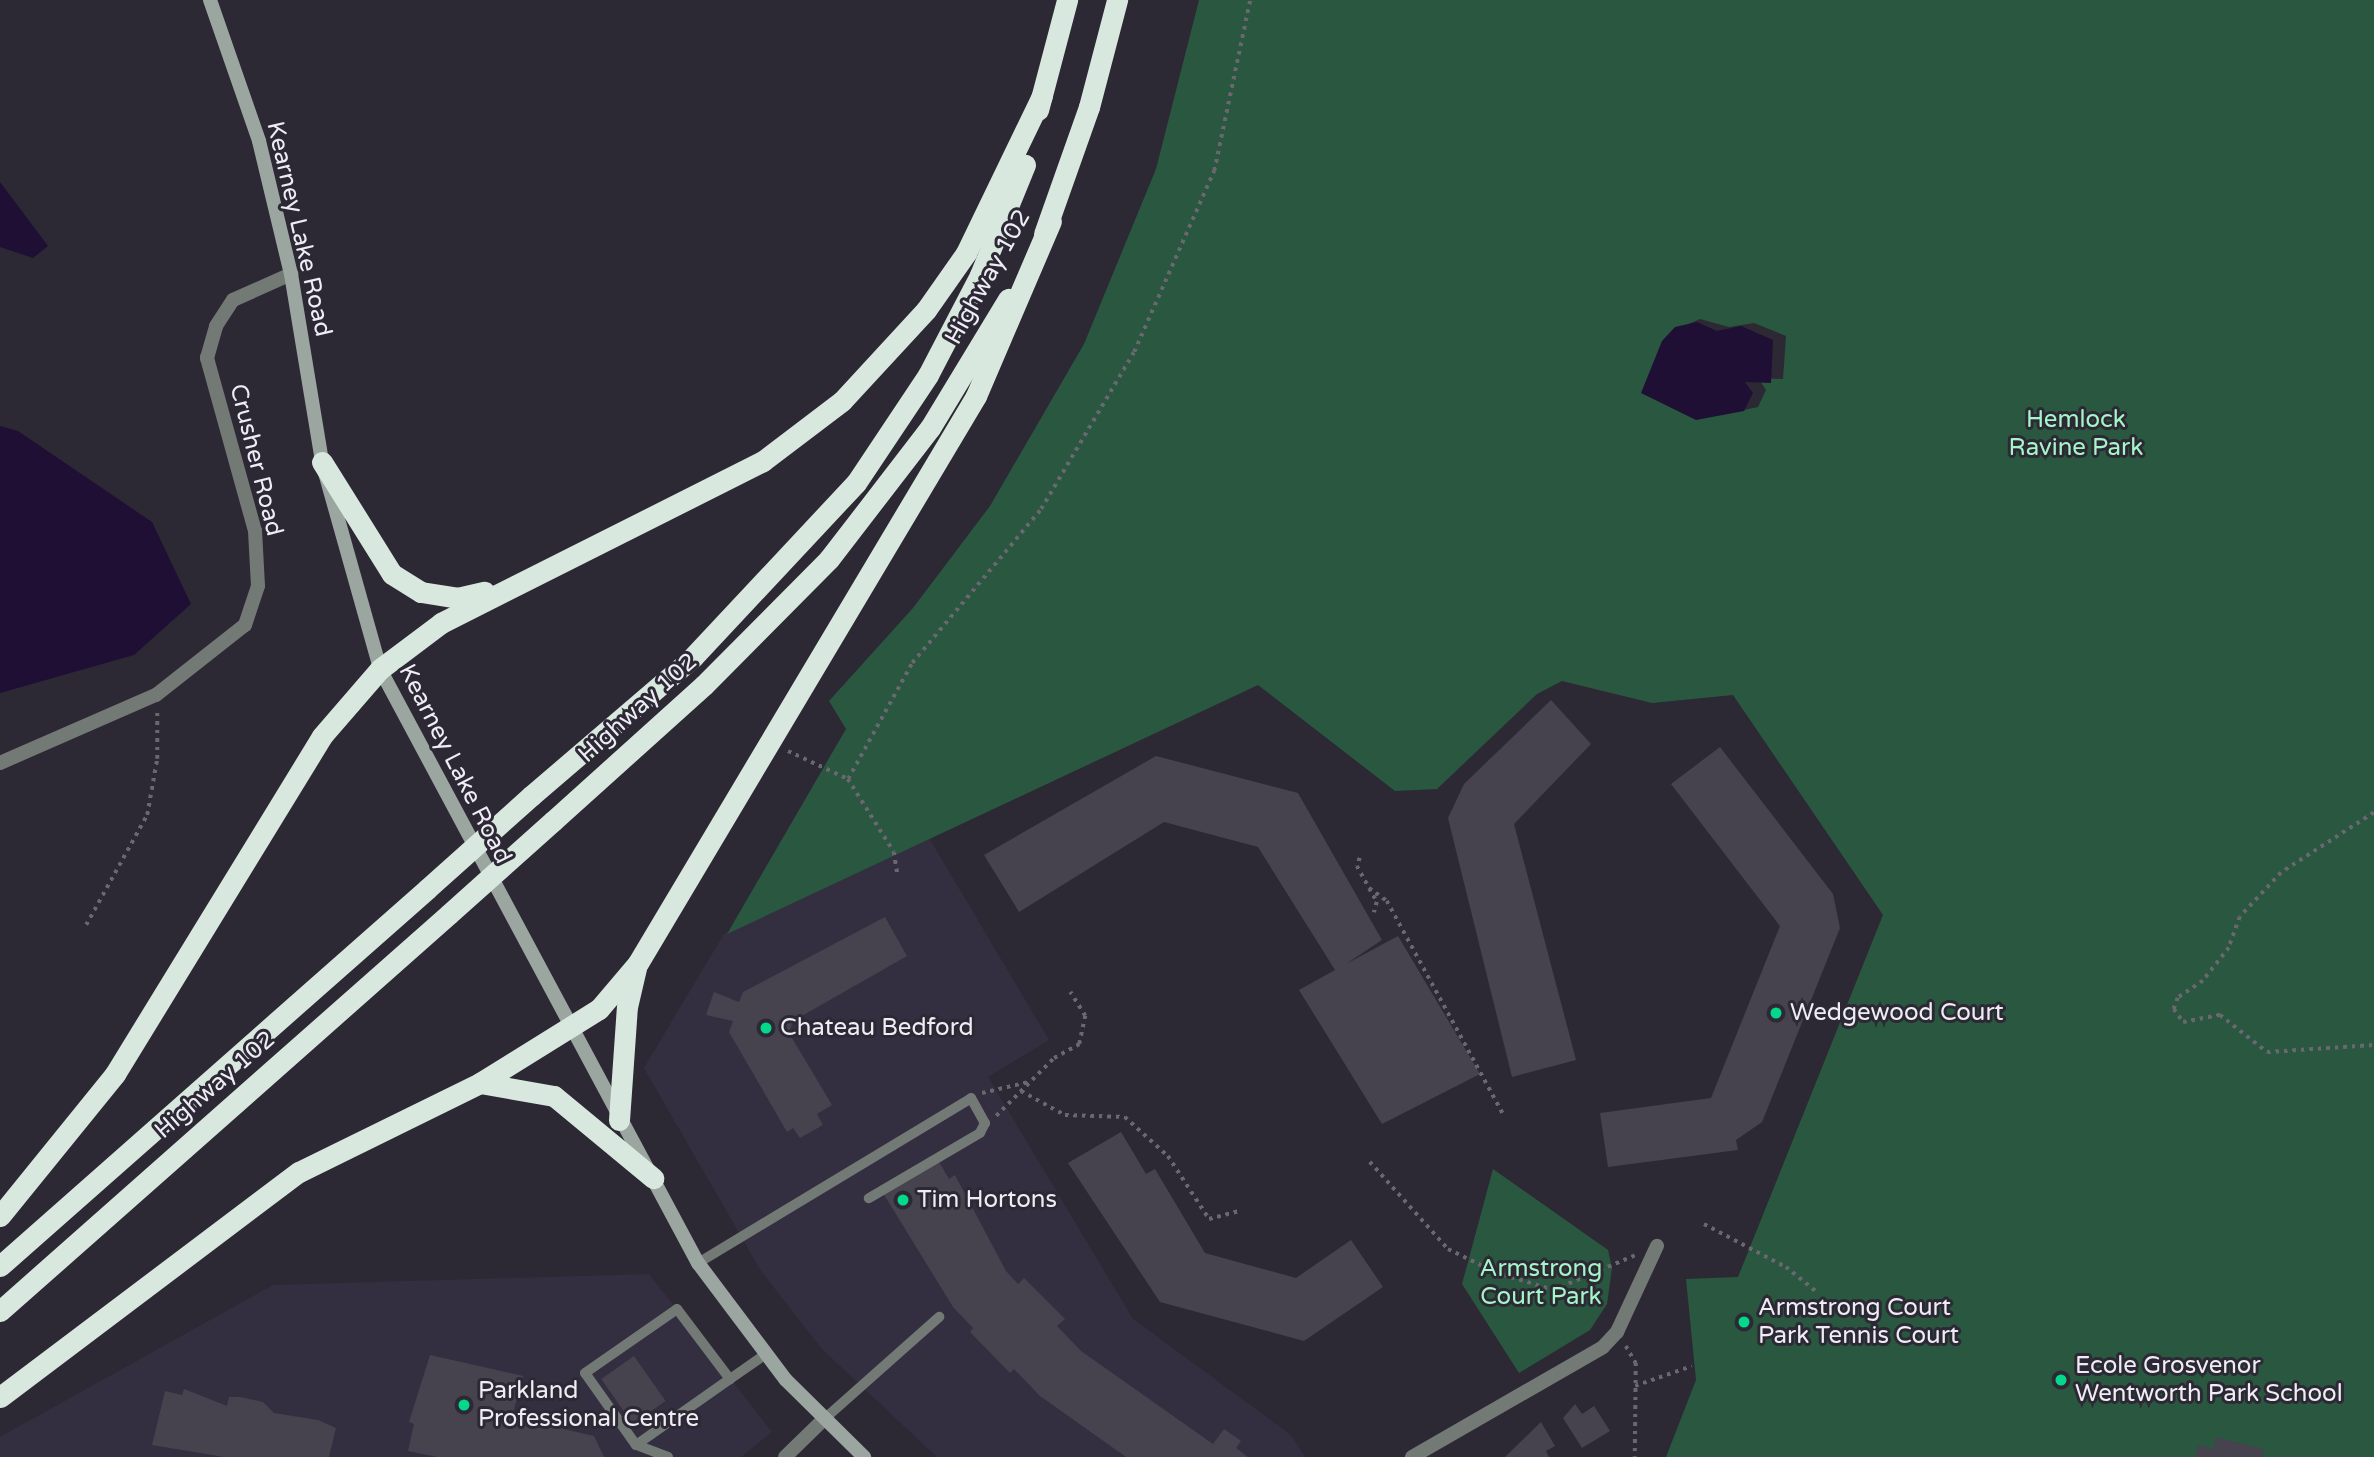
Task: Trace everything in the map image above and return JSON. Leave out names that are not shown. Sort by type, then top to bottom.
[{"type":"highway","name":"Highway 102","points":[[0,1266],[531,796],[693,657],[856,483],[928,375],[980,275],[1024,172],[1067,0]]},
{"type":"highway","name":"Highway 102","points":[[0,1311],[704,685],[829,559],[930,428],[1051,221],[1117,0]]},
{"type":"highway","points":[[0,1216],[34,1182],[114,1074],[322,736],[380,669],[441,623],[513,584],[762,461],[842,401],[926,310],[966,253],[1042,96]]},
{"type":"highway","points":[[0,1397],[299,1172],[480,1083],[573,1030],[638,963],[767,740],[976,396],[1051,221]]},
{"type":"highway","points":[[323,462],[392,574],[421,592],[457,598],[513,584]]},
{"type":"highway","points":[[619,1120],[627,1007],[638,963]]},
{"type":"highway","points":[[480,1083],[554,1096],[653,1178]]},
{"type":"main road","name":"Kearney Lake Road","points":[[210,0],[259,141],[291,274],[323,462],[380,669],[619,1120],[698,1263],[766,1354],[822,1421],[864,1457]]},
{"type":"street","name":"Crusher Road","points":[[0,763],[156,695],[232,638],[256,601],[254,531],[207,358],[216,326],[233,300],[291,274]]},
{"type":"street","points":[[1412,1457],[1560,1376],[1617,1332],[1657,1246]]},
{"type":"street","points":[[785,1457],[822,1421]]},
{"type":"lane","points":[[698,1263],[971,1098],[985,1123],[979,1133],[869,1198]]},
{"type":"lane","points":[[668,1457],[636,1445],[585,1373],[677,1309],[730,1379]]},
{"type":"lane","points":[[822,1421],[939,1317]]},
{"type":"lane","points":[[636,1445],[766,1354]]},
{"type":"path","points":[[848,779],[912,663],[1041,509],[1134,352],[1214,171],[1250,0]]},
{"type":"path","points":[[86,925],[147,815],[157,759],[156,695]]},
{"type":"path","points":[[767,740],[848,779],[894,852],[898,876]]},
{"type":"path","points":[[2374,813],[2281,873],[2241,917],[2203,981],[2178,998],[2175,1009],[2183,1022],[2220,1015],[2267,1052],[2374,1045]]},
{"type":"path","points":[[1360,858],[1357,866],[1377,902],[1374,913]]},
{"type":"path","points":[[1368,888],[1387,901],[1503,1114]]},
{"type":"path","points":[[985,1123],[1030,1082],[1079,1044],[1085,1016],[1070,992]]},
{"type":"path","points":[[971,1098],[1030,1082]]},
{"type":"path","points":[[1021,1091],[1066,1115],[1125,1117],[1168,1156],[1209,1219],[1239,1211]]},
{"type":"path","points":[[1370,1162],[1448,1249],[1552,1290],[1657,1246]]},
{"type":"path","points":[[1704,1224],[1816,1291]]},
{"type":"path","points":[[1617,1332],[1636,1363],[1635,1457]]},
{"type":"path","points":[[1635,1386],[1692,1366]]},
{"type":"shaded area","points":[[0,182],[48,246],[33,258],[0,247]]},
{"type":"shaded area","points":[[1697,322],[1717,331],[1741,326],[1773,340],[1771,383],[1745,382],[1753,393],[1744,411],[1696,420],[1641,393],[1662,341],[1675,327]]},
{"type":"shaded area","points":[[0,426],[18,431],[152,522],[191,604],[134,655],[0,693]]},
{"type":"shaded area","points":[[929,838],[1049,1040],[988,1077],[1133,1319],[1291,1435],[1305,1457],[937,1457],[822,1349],[761,1271],[644,1068],[724,934]]},
{"type":"shaded area","points":[[649,1274],[772,1432],[741,1457],[0,1457],[0,1437],[273,1285]]},
{"type":"green space","name":"Hemlock Ravine Park","points":[[1199,0],[2374,0],[2374,1457],[1666,1457],[1696,1380],[1686,1279],[1738,1277],[1883,915],[1733,695],[1652,703],[1562,681],[1537,694],[1437,789],[1395,791],[1258,685],[727,934],[846,729],[829,701],[913,608],[990,506],[1084,344],[1156,169]],"holes":[[[1700,319],[1729,327],[1754,323],[1786,336],[1783,379],[1758,378],[1766,390],[1758,407],[1725,414],[1686,325]]]},
{"type":"green space","name":"Armstrong Court Park","points":[[1493,1169],[1608,1250],[1612,1268],[1607,1304],[1590,1330],[1519,1373],[1462,1284]]},
{"type":"building","points":[[1551,700],[1591,744],[1514,824],[1576,1060],[1512,1077],[1448,818],[1464,784]]},
{"type":"building","name":"Wedgewood Court","points":[[1720,747],[1833,894],[1840,928],[1762,1122],[1736,1140],[1738,1150],[1608,1167],[1600,1113],[1711,1098],[1780,926],[1671,784]]},
{"type":"building","points":[[1156,756],[1298,793],[1382,940],[1346,964],[1398,936],[1480,1074],[1382,1124],[1299,990],[1335,970],[1258,847],[1164,822],[1019,912],[984,855]]},
{"type":"building","points":[[885,917],[907,956],[793,1021],[789,1033],[832,1105],[817,1114],[823,1125],[800,1138],[793,1128],[787,1132],[729,1032],[733,1021],[706,1015],[714,992],[739,1002],[743,992]]},
{"type":"building","points":[[1121,1132],[1146,1174],[1155,1169],[1205,1253],[1296,1278],[1351,1240],[1383,1287],[1304,1341],[1160,1302],[1068,1163]]},
{"type":"building","points":[[938,1160],[949,1179],[955,1175],[1006,1271],[1018,1284],[1024,1278],[1065,1319],[1057,1326],[1081,1351],[1213,1444],[1224,1429],[1241,1441],[1236,1448],[1248,1457],[1126,1457],[1040,1396],[1014,1369],[1010,1373],[970,1332],[973,1328],[953,1307],[883,1193]]},
{"type":"building","name":"Parkland Professional Centre","points":[[430,1355],[523,1376],[512,1417],[594,1436],[604,1457],[437,1457],[408,1451],[414,1424],[409,1422]]},
{"type":"building","points":[[634,1356],[666,1401],[633,1424],[601,1379]]},
{"type":"building","points":[[184,1389],[227,1406],[229,1397],[263,1402],[274,1413],[318,1420],[336,1428],[329,1457],[224,1457],[152,1445],[165,1391],[182,1395]]},
{"type":"building","points":[[1575,1404],[1582,1414],[1594,1406],[1610,1431],[1582,1448],[1563,1418]]},
{"type":"building","points":[[1541,1422],[1555,1446],[1546,1451],[1549,1457],[1505,1457]]},
{"type":"building","points":[[2216,1437],[2264,1449],[2262,1457],[2195,1457],[2198,1445],[2213,1449]]},
{"type":"place","name":"Wedgewood Court","points":[[1776,1013]]},
{"type":"place","name":"Chateau Bedford","points":[[766,1028]]},
{"type":"place","name":"Tim Hortons","points":[[903,1200]]},
{"type":"place","name":"Armstrong Court Park Tennis Court","points":[[1744,1322]]},
{"type":"place","name":"Ecole Grosvenor Wentworth Park School","points":[[2061,1380]]},
{"type":"place","name":"Parkland Professional Centre","points":[[464,1405]]}]
